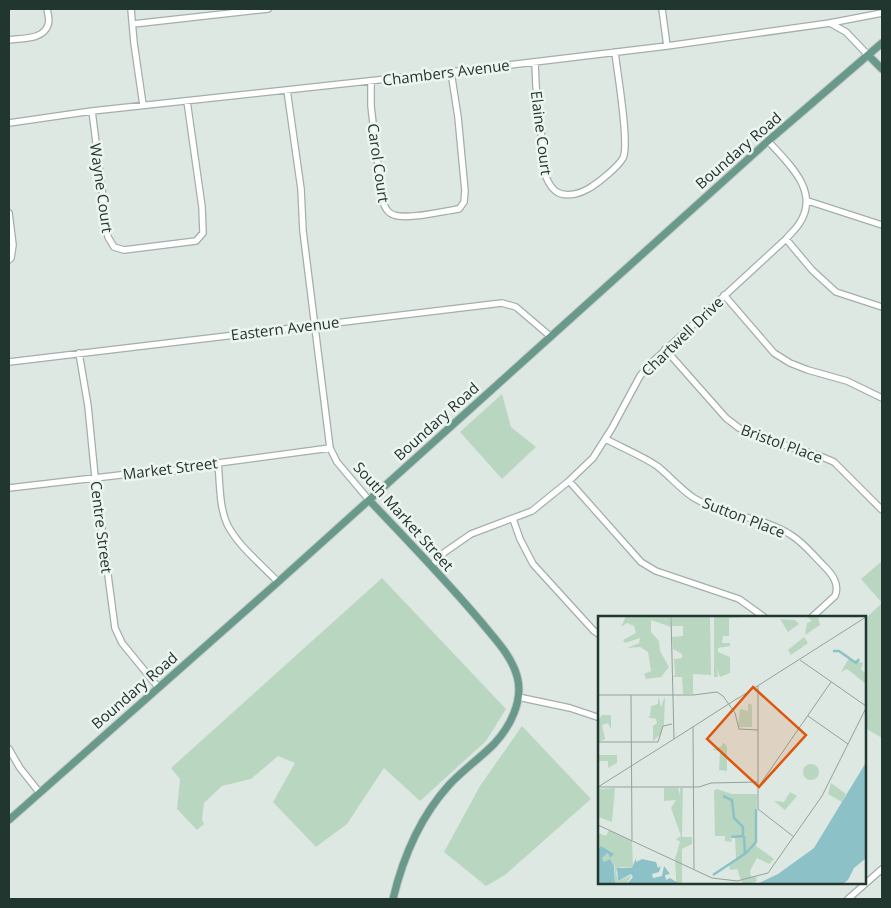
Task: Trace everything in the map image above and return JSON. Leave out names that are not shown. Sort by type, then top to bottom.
[{"type":"main road","name":"Boundary Road","points":[[9,820],[278,582],[768,141],[882,43]]},
{"type":"main road","points":[[868,55],[882,69]]},
{"type":"main road","name":"South Market Street","points":[[369,500],[466,604],[504,650],[517,675],[519,687],[513,716],[506,729],[494,744],[451,783],[426,816],[414,837],[403,864],[393,899]]},
{"type":"street","points":[[9,40],[32,37],[44,33],[49,24],[47,9]]},
{"type":"street","points":[[131,9],[143,106]]},
{"type":"street","points":[[133,24],[268,9]]},
{"type":"street","points":[[662,9],[667,46]]},
{"type":"street","name":"Chambers Avenue","points":[[9,123],[92,111],[451,72],[667,46],[830,23],[882,13]]},
{"type":"street","points":[[830,23],[839,26],[868,55]]},
{"type":"street","name":"Elaine Court","points":[[535,62],[546,177],[550,187],[558,193],[570,195],[582,193],[594,186],[615,168],[624,156],[626,141],[615,52]]},
{"type":"street","name":"Carol Court","points":[[371,81],[371,106],[382,200],[386,211],[394,216],[406,216],[459,209],[464,202],[465,191],[451,72]]},
{"type":"street","name":"South Market Street","points":[[288,90],[330,448],[337,462],[369,500]]},
{"type":"street","name":"Wayne Court","points":[[92,111],[108,237],[114,247],[124,250],[196,241],[203,234],[202,207],[187,101]]},
{"type":"street","points":[[768,141],[800,178],[808,201],[882,225]]},
{"type":"street","name":"Chartwell Drive","points":[[431,566],[445,552],[471,534],[532,511],[569,481],[593,458],[606,439],[640,376],[665,349],[786,239],[800,224],[808,201]]},
{"type":"street","points":[[9,213],[13,246],[9,260]]},
{"type":"street","points":[[786,239],[812,270],[836,292],[882,307]]},
{"type":"street","points":[[724,295],[774,353],[790,363],[847,382],[882,398]]},
{"type":"street","name":"Eastern Avenue","points":[[9,362],[502,303],[516,307],[550,336]]},
{"type":"street","name":"Bristol Place","points":[[665,349],[726,418],[739,428],[834,462],[882,510]]},
{"type":"street","name":"Centre Street","points":[[79,353],[88,406],[95,477],[115,628],[122,643],[158,687]]},
{"type":"street","name":"Sutton Place","points":[[606,439],[656,466],[695,499],[772,526],[790,534],[805,546],[830,573],[837,585],[835,596],[813,616]]},
{"type":"street","name":"Market Street","points":[[9,488],[95,477],[173,471],[330,448]]},
{"type":"street","points":[[218,463],[222,508],[227,523],[235,537],[278,582]]},
{"type":"street","points":[[569,481],[641,562],[656,571],[739,599],[763,616]]},
{"type":"street","points":[[513,519],[520,539],[533,564],[598,634]]},
{"type":"street","points":[[518,697],[570,708],[598,717]]},
{"type":"street","points":[[9,750],[20,768],[39,792]]},
{"type":"street","points":[[866,883],[882,868]]},
{"type":"street","points":[[848,899],[866,883]]},
{"type":"green space","points":[[502,394],[511,427],[536,447],[502,479],[460,432]]},
{"type":"green space","points":[[882,561],[882,603],[861,579]]},
{"type":"green space","points":[[382,578],[506,709],[486,741],[420,801],[384,768],[347,824],[316,847],[273,802],[295,763],[278,756],[251,779],[222,786],[204,803],[202,819],[204,824],[197,830],[177,809],[180,779],[171,768]]},
{"type":"green space","points":[[882,603],[882,738],[866,729],[866,618]]},
{"type":"green space","points":[[522,726],[591,799],[505,875],[486,886],[444,852],[480,786]]}]
